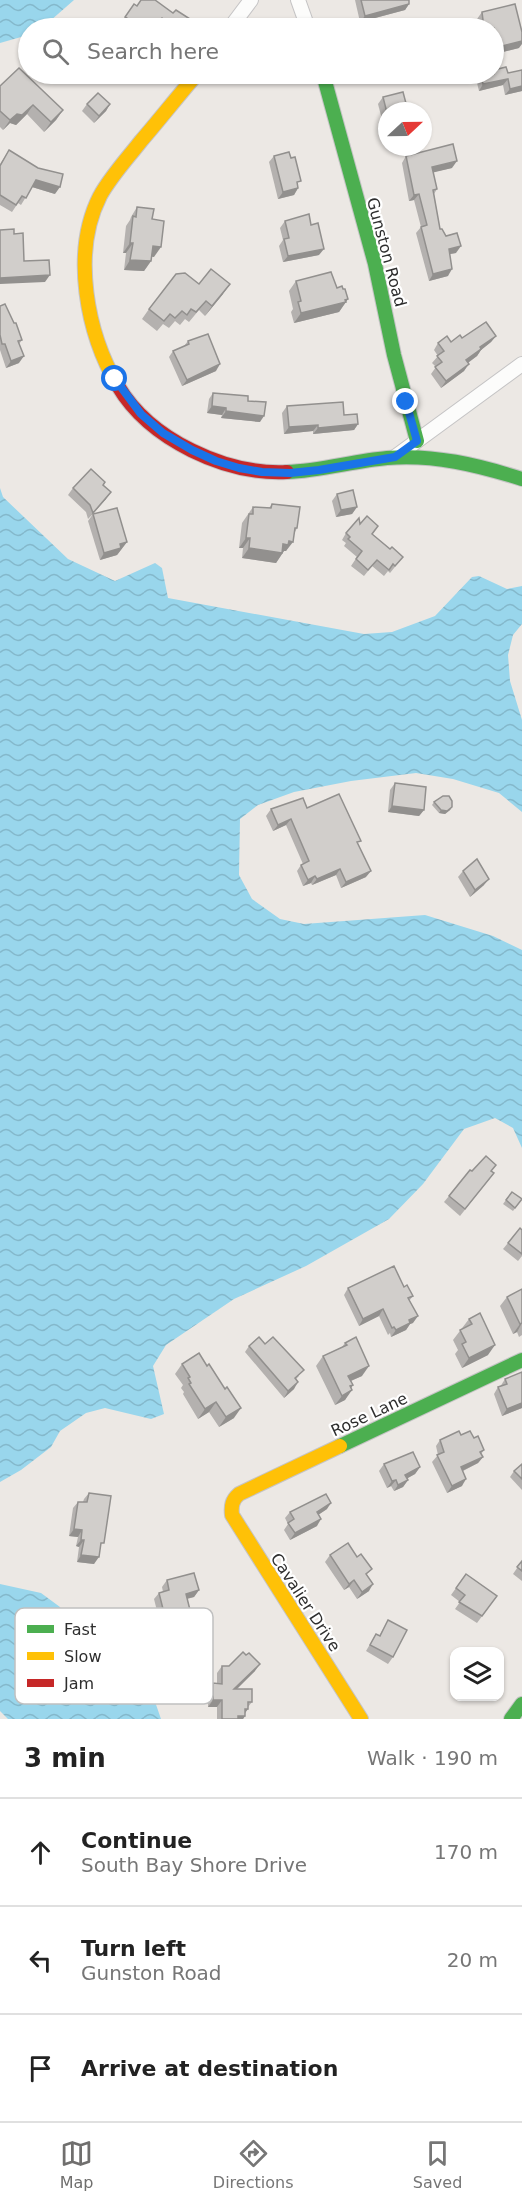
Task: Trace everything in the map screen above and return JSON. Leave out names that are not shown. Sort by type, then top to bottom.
[{"type":"street","points":[[238,18],[251,0]]},
{"type":"street","points":[[298,0],[304,18]]},
{"type":"street","points":[[190,84],[106,185],[98,202],[86,251],[88,310],[94,334],[103,357],[130,401],[150,423],[192,450],[239,468],[290,473],[395,457],[426,458],[455,461],[522,479]]},
{"type":"street","name":"Gunston Road","points":[[326,84],[375,264],[394,355],[417,441]]},
{"type":"street","points":[[395,457],[522,364]]},
{"type":"street","name":"Rose Lane","points":[[233,1501],[239,1494],[522,1360]]},
{"type":"street","name":"Cavalier Drive","points":[[233,1501],[232,1515],[361,1719]]},
{"type":"street","points":[[511,1719],[522,1704]]},
{"type":"water","points":[[0,0],[74,0],[53,18],[18,18],[18,38],[0,43]]},
{"type":"water","points":[[0,488],[3,497],[68,559],[115,581],[155,563],[162,568],[168,598],[364,634],[392,632],[435,616],[472,577],[479,576],[507,589],[522,586],[522,624],[513,635],[508,655],[510,681],[522,720],[522,812],[499,793],[453,779],[416,773],[351,781],[294,792],[258,805],[240,819],[239,875],[252,899],[280,919],[304,924],[425,915],[493,936],[522,950],[522,1148],[513,1128],[495,1118],[464,1129],[423,1184],[389,1219],[306,1266],[234,1299],[166,1345],[153,1366],[164,1414],[151,1419],[105,1408],[86,1413],[60,1431],[51,1447],[21,1470],[0,1482]]},
{"type":"water","points":[[0,1584],[41,1593],[60,1608],[15,1608],[15,1704],[156,1704],[161,1719],[8,1719],[0,1711]]},
{"type":"building","points":[[141,0],[155,0],[173,13],[176,10],[188,18],[125,17],[134,4],[137,6]]},
{"type":"building","points":[[361,0],[409,0],[409,4],[365,16]]},
{"type":"building","points":[[515,4],[522,41],[504,46],[504,18],[483,18],[482,12]]},
{"type":"building","points":[[506,67],[508,73],[522,70],[522,86],[510,89],[508,79],[504,80],[504,68]]},
{"type":"building","points":[[18,69],[18,84],[36,84],[63,110],[51,122],[33,105],[22,115],[17,114],[10,120],[0,111],[0,86]]},
{"type":"building","points":[[403,92],[406,102],[384,102],[383,97]]},
{"type":"building","points":[[98,93],[110,104],[99,116],[87,104]]},
{"type":"building","points":[[453,144],[457,161],[432,167],[437,189],[433,190],[440,229],[446,236],[457,233],[461,246],[449,249],[452,269],[433,274],[421,227],[427,225],[419,194],[414,195],[406,156],[432,156],[432,149]]},
{"type":"building","points":[[9,150],[38,168],[63,174],[60,187],[36,180],[26,198],[22,196],[16,205],[0,195],[0,166]]},
{"type":"building","points":[[289,152],[291,158],[295,157],[301,181],[297,182],[298,188],[283,192],[274,156]]},
{"type":"building","points":[[137,207],[154,209],[152,219],[164,221],[161,247],[153,246],[151,261],[130,260],[133,243],[130,243],[133,216],[136,217]]},
{"type":"building","points":[[309,214],[311,225],[318,223],[324,249],[288,256],[284,239],[289,238],[285,221]]},
{"type":"building","points":[[14,229],[14,234],[23,233],[24,261],[49,260],[50,275],[0,278],[0,230]]},
{"type":"building","points":[[211,269],[230,284],[212,306],[206,301],[196,312],[191,309],[187,315],[182,311],[175,318],[170,314],[164,321],[149,309],[176,274],[185,273],[199,284]]},
{"type":"building","points":[[331,272],[337,288],[342,286],[345,289],[348,299],[345,300],[346,302],[301,313],[298,302],[301,301],[296,281]]},
{"type":"building","points":[[5,304],[16,323],[22,340],[18,341],[24,356],[11,361],[0,335],[0,306]]},
{"type":"building","points":[[486,322],[496,336],[466,360],[469,364],[446,381],[435,367],[442,362],[437,356],[444,351],[438,343],[447,336],[451,342],[460,335],[462,338]]},
{"type":"building","points":[[208,334],[220,364],[187,380],[173,351],[189,344],[188,341]]},
{"type":"building","points":[[213,393],[248,396],[248,401],[266,402],[264,416],[226,411],[226,408],[212,406]]},
{"type":"building","points":[[343,402],[344,415],[357,414],[358,424],[318,428],[318,425],[289,427],[287,406]]},
{"type":"building","points":[[91,469],[105,482],[103,485],[111,492],[93,513],[90,505],[73,488]]},
{"type":"building","points":[[353,490],[357,507],[341,510],[337,494]]},
{"type":"building","points":[[272,504],[300,507],[293,542],[289,541],[288,545],[283,544],[282,553],[249,548],[250,538],[246,538],[249,514],[253,514],[253,507],[271,508]]},
{"type":"building","points":[[117,508],[127,542],[120,544],[121,548],[104,553],[93,514]]},
{"type":"building","points":[[367,516],[378,526],[372,534],[403,557],[389,570],[377,560],[368,570],[356,559],[362,551],[348,539],[350,537],[346,533],[359,518],[360,524]]},
{"type":"building","points":[[395,783],[426,787],[424,810],[392,806]]},
{"type":"building","points":[[339,794],[361,841],[357,842],[371,871],[346,882],[340,869],[317,879],[315,876],[308,880],[301,865],[309,861],[291,819],[278,825],[271,809],[303,798],[307,808]]},
{"type":"building","points":[[443,796],[449,796],[452,801],[452,807],[447,811],[441,810],[434,802]]},
{"type":"building","points":[[477,859],[489,879],[475,890],[463,871]]},
{"type":"building","points":[[486,1156],[496,1165],[491,1171],[494,1173],[465,1209],[449,1196],[470,1170],[472,1171]]},
{"type":"building","points":[[512,1192],[522,1199],[515,1208],[506,1200]]},
{"type":"building","points":[[520,1228],[522,1230],[522,1254],[508,1243]]},
{"type":"building","points":[[394,1266],[404,1287],[407,1285],[413,1296],[408,1298],[418,1316],[396,1330],[392,1328],[383,1309],[363,1319],[348,1288]]},
{"type":"building","points":[[522,1289],[522,1323],[520,1324],[507,1297]]},
{"type":"building","points":[[480,1313],[495,1345],[469,1358],[462,1344],[466,1342],[460,1330],[472,1324],[469,1319]]},
{"type":"building","points":[[259,1337],[265,1344],[273,1337],[304,1370],[295,1378],[298,1382],[288,1391],[249,1346]]},
{"type":"building","points":[[356,1337],[369,1366],[348,1376],[353,1385],[350,1386],[352,1390],[342,1396],[323,1356],[347,1345],[345,1343]]},
{"type":"building","points":[[199,1353],[241,1408],[226,1417],[216,1402],[205,1409],[189,1384],[191,1383],[188,1378],[190,1377],[182,1364]]},
{"type":"building","points":[[522,1372],[522,1403],[507,1409],[498,1387],[507,1384],[505,1379]]},
{"type":"building","points":[[459,1431],[461,1435],[470,1431],[474,1438],[478,1436],[484,1450],[480,1452],[483,1457],[461,1467],[466,1479],[452,1486],[437,1455],[444,1452],[440,1440]]},
{"type":"building","points":[[413,1452],[420,1467],[405,1475],[408,1480],[398,1485],[396,1480],[392,1481],[384,1464]]},
{"type":"building","points":[[522,1464],[522,1479],[514,1471]]},
{"type":"building","points":[[89,1493],[111,1496],[104,1543],[101,1543],[99,1557],[81,1555],[84,1540],[81,1540],[82,1530],[74,1529],[78,1502],[87,1502]]},
{"type":"building","points":[[326,1494],[331,1503],[317,1512],[321,1519],[295,1533],[288,1523],[294,1519],[290,1512]]},
{"type":"building","points":[[348,1543],[357,1557],[361,1554],[372,1569],[366,1574],[373,1584],[362,1592],[354,1580],[349,1584],[330,1555]]},
{"type":"building","points":[[522,1561],[522,1571],[517,1567]]},
{"type":"building","points":[[194,1573],[199,1590],[186,1594],[190,1608],[163,1608],[159,1593],[169,1590],[167,1580]]},
{"type":"building","points":[[466,1574],[497,1596],[482,1616],[459,1602],[465,1595],[456,1588]]},
{"type":"building","points":[[388,1620],[407,1630],[393,1657],[370,1645],[376,1634],[380,1636]]},
{"type":"building","points":[[243,1652],[246,1655],[249,1653],[260,1664],[234,1689],[252,1689],[252,1702],[248,1702],[245,1716],[238,1716],[238,1719],[222,1719],[222,1700],[213,1700],[213,1683],[222,1684],[222,1666],[229,1666]]},
{"type":"traffic: fast","points":[[326,84],[375,264],[394,355],[417,441]]},
{"type":"traffic: fast","points":[[287,472],[404,457],[438,459],[472,465],[522,479]]},
{"type":"traffic: fast","points":[[340,1446],[522,1360]]},
{"type":"traffic: fast","points":[[511,1719],[522,1704]]},
{"type":"traffic: slow","points":[[118,386],[98,342],[86,293],[86,242],[91,218],[100,196],[114,175],[189,84]]},
{"type":"traffic: slow","points":[[340,1446],[239,1494],[233,1501],[232,1515],[361,1719]]},
{"type":"traffic: jam","points":[[118,386],[149,423],[169,438],[192,450],[239,467],[287,472]]},
{"type":"route","points":[[115,379],[141,414],[163,433],[216,461],[262,472],[290,473],[319,470],[395,457],[417,441],[406,402]]}]
